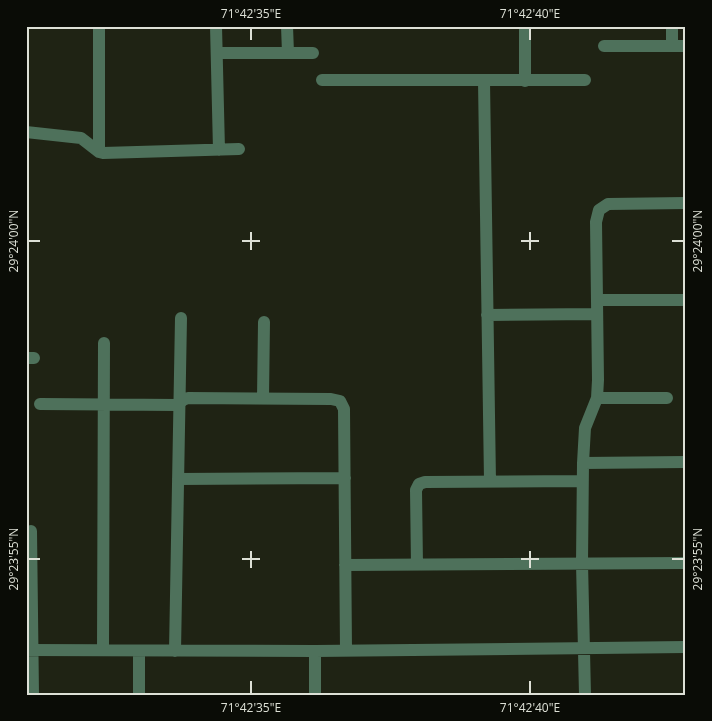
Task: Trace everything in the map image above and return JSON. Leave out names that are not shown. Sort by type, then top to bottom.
[{"type":"street","points":[[98,152],[99,26]]},
{"type":"street","points":[[216,26],[219,150]]},
{"type":"street","points":[[287,26],[288,53]]},
{"type":"street","points":[[525,26],[525,81]]},
{"type":"street","points":[[672,26],[672,45]]},
{"type":"street","points":[[604,46],[686,46]]},
{"type":"street","points":[[217,53],[313,53]]},
{"type":"street","points":[[322,80],[585,80]]},
{"type":"street","points":[[484,81],[490,481]]},
{"type":"street","points":[[26,132],[81,138],[98,152],[103,153],[239,149]]},
{"type":"street","points":[[585,695],[582,481],[585,428],[596,398],[598,380],[596,222],[599,210],[608,204],[686,203]]},
{"type":"street","points":[[597,300],[686,300]]},
{"type":"street","points":[[487,315],[597,314]]},
{"type":"street","points":[[175,651],[181,318]]},
{"type":"street","points":[[263,398],[264,322]]},
{"type":"street","points":[[103,650],[104,343]]},
{"type":"street","points":[[40,404],[178,405],[188,398],[331,399],[340,401],[344,409],[346,650]]},
{"type":"street","points":[[596,398],[667,398]]},
{"type":"street","points":[[583,463],[686,462]]},
{"type":"street","points":[[178,479],[345,478]]},
{"type":"street","points":[[417,565],[416,490],[419,484],[425,482],[582,481]]},
{"type":"street","points":[[31,531],[29,650],[33,695]]},
{"type":"street","points":[[345,565],[686,563]]},
{"type":"street","points":[[29,650],[314,651],[686,648]]},
{"type":"street","points":[[139,651],[139,695]]},
{"type":"street","points":[[314,651],[315,695]]}]
